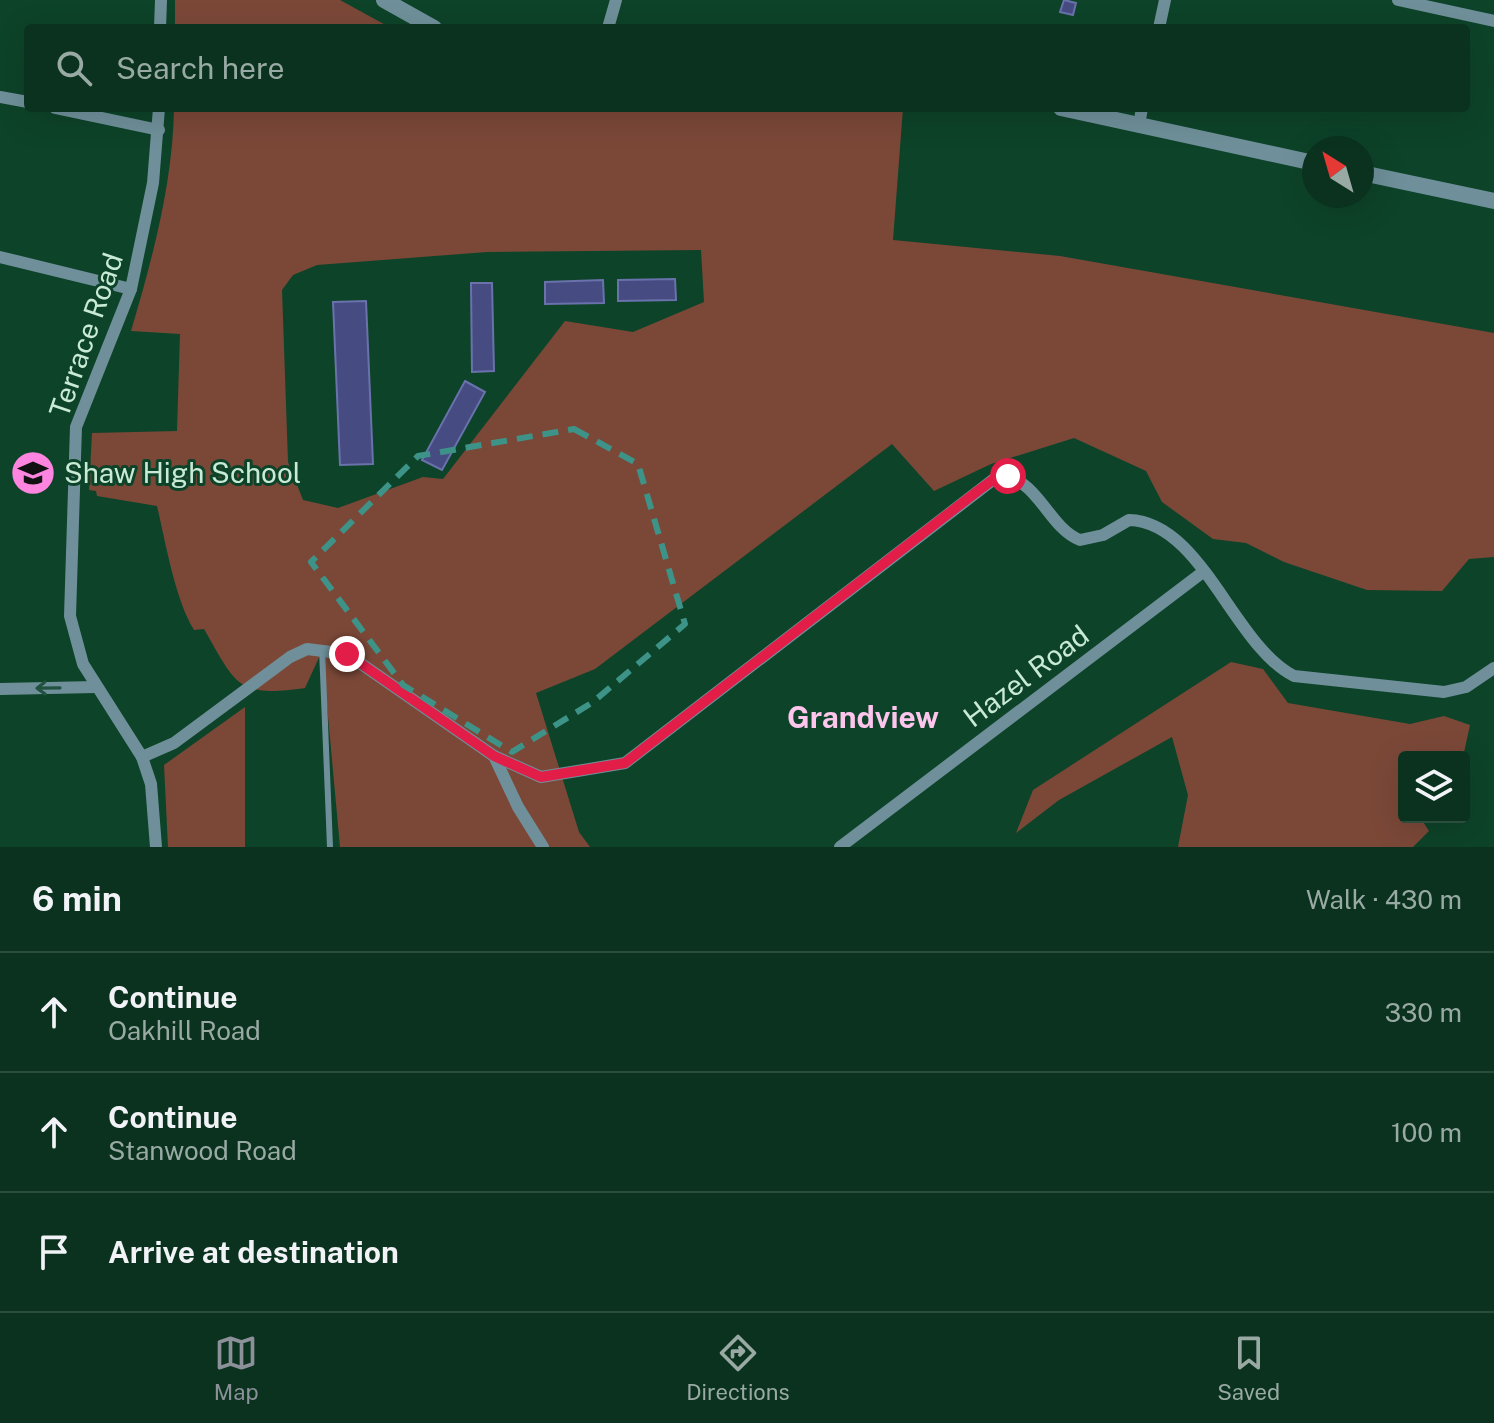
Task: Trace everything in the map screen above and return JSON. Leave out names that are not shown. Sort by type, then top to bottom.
[{"type":"street","points":[[160,24],[161,0]]},
{"type":"street","points":[[384,0],[427,24]]},
{"type":"street","points":[[607,0],[607,24]]},
{"type":"street","points":[[607,24],[616,0]]},
{"type":"street","points":[[1160,24],[1165,0]]},
{"type":"street","points":[[1398,0],[1494,21]]},
{"type":"street","points":[[0,97],[24,101]]},
{"type":"street","points":[[74,112],[159,130]]},
{"type":"street","name":"Terrace Road","points":[[156,847],[151,784],[142,757],[96,687],[76,646],[70,616],[76,427],[131,289],[153,183],[159,112]]},
{"type":"street","points":[[1100,112],[1140,116],[1302,160]]},
{"type":"street","points":[[1374,176],[1494,201]]},
{"type":"street","points":[[0,257],[131,289]]},
{"type":"street","points":[[142,757],[174,743],[290,657],[307,649],[322,649],[347,654],[494,756],[541,777],[625,763],[994,479],[1008,476],[1022,480],[1061,529],[1080,540],[1103,535],[1129,520],[1147,523],[1184,548],[1263,650],[1281,670],[1294,676],[1444,692],[1466,687],[1494,668]]},
{"type":"street","name":"Hazel Road","points":[[840,847],[1203,572]]},
{"type":"street","points":[[0,689],[96,687]]},
{"type":"street","points":[[494,756],[518,807],[543,847]]},
{"type":"lane","points":[[322,649],[330,847]]},
{"type":"highlighted area","points":[[574,429],[638,464],[685,624],[593,702],[512,752],[403,685],[311,562],[418,456]]},
{"type":"shaded area","points":[[175,0],[340,0],[384,24],[175,24]]},
{"type":"shaded area","points":[[174,112],[903,112],[893,240],[1060,256],[1494,333],[1494,557],[1469,559],[1442,591],[1367,590],[1284,562],[1246,543],[1213,539],[1162,502],[1146,471],[1074,438],[991,464],[934,491],[892,444],[595,669],[536,693],[579,832],[590,847],[340,847],[322,651],[305,688],[265,691],[241,683],[224,663],[204,629],[194,630],[187,617],[172,571],[157,506],[97,496],[96,491],[89,490],[92,433],[177,431],[180,334],[131,331],[160,221],[170,164]],"holes":[[[701,250],[704,302],[633,332],[565,321],[443,479],[423,477],[338,508],[303,500],[288,462],[282,290],[293,275],[317,265],[487,252]]]},
{"type":"shaded area","points":[[1231,662],[1263,669],[1288,703],[1410,724],[1444,716],[1470,725],[1464,751],[1398,751],[1398,823],[1424,823],[1429,831],[1413,847],[1178,847],[1188,795],[1172,737],[1059,800],[1016,833],[1033,790]]},
{"type":"shaded area","points":[[245,707],[245,847],[168,847],[164,765]]},
{"type":"building","points":[[1064,0],[1076,3],[1073,15],[1060,12]]},
{"type":"building","points":[[675,279],[676,300],[618,301],[618,280]]},
{"type":"building","points":[[603,280],[604,303],[545,304],[545,282]]},
{"type":"building","points":[[471,283],[492,283],[494,371],[472,372]]},
{"type":"building","points":[[366,301],[373,464],[340,465],[333,302]]},
{"type":"building","points":[[465,381],[485,392],[442,470],[422,460]]},
{"type":"place","name":"Shaw High School","points":[[33,473]]},
{"type":"district","name":"Grandview","points":[[863,718]]},
{"type":"route","points":[[347,654],[494,756],[541,777],[625,763],[979,490],[994,479],[1008,476]]}]
